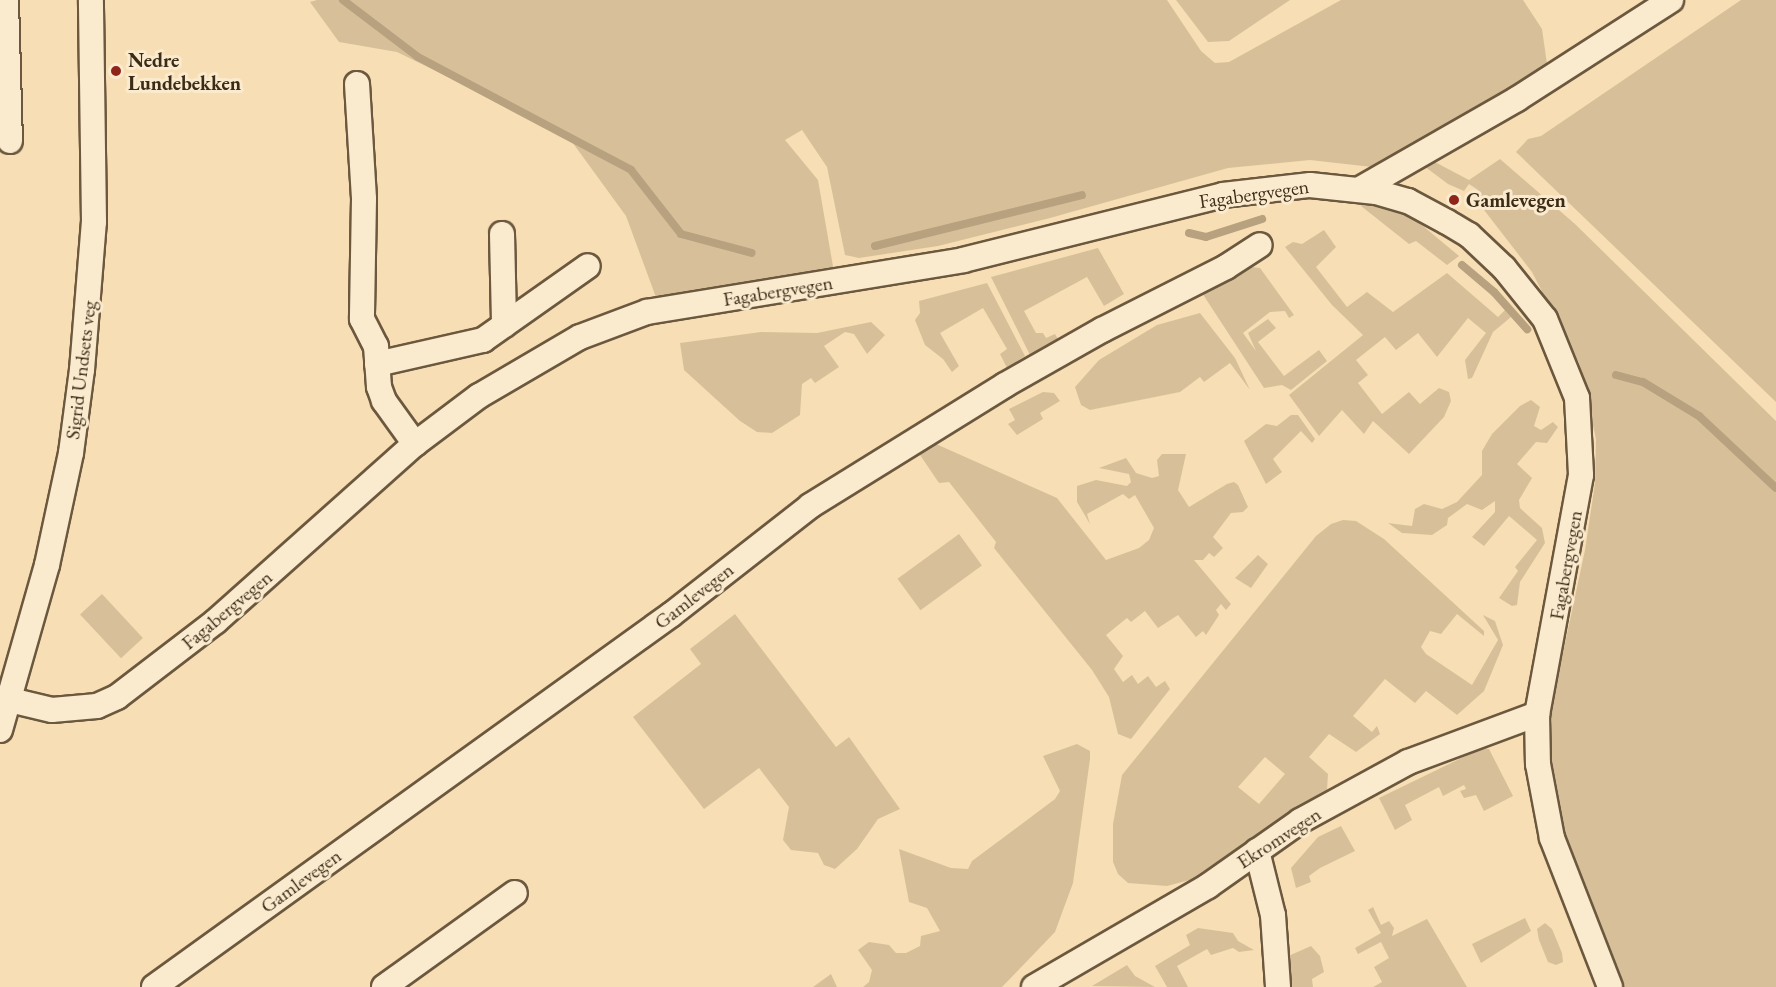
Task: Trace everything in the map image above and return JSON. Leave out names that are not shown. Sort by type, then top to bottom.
[{"type":"street","points":[[6,0],[12,93],[10,141]]},
{"type":"street","name":"Sigrid Undsets veg","points":[[0,730],[47,565],[71,453],[82,370],[94,222],[91,0]]},
{"type":"street","points":[[1360,189],[1517,99],[1671,0]]},
{"type":"street","points":[[357,84],[364,199],[362,319],[376,346],[384,401],[415,444]]},
{"type":"street","name":"Fagabergvegen","points":[[10,700],[52,710],[97,706],[117,697],[216,621],[415,444],[520,370],[580,337],[647,312],[963,260],[1223,195],[1310,185],[1360,189],[1418,206],[1488,251],[1545,319],[1565,362],[1577,398],[1581,475],[1537,714],[1538,764],[1552,838],[1610,987]]},
{"type":"street","points":[[502,234],[504,325]]},
{"type":"street","name":"Gamlevegen","points":[[154,987],[672,614],[810,506],[1005,385],[1226,267],[1260,245]]},
{"type":"street","points":[[377,364],[483,340],[588,266]]},
{"type":"street","name":"Ekromvegen","points":[[1034,987],[1208,886],[1300,821],[1408,762],[1537,714]]},
{"type":"street","points":[[1257,851],[1273,915],[1278,987]]},
{"type":"street","points":[[384,987],[515,893]]},
{"type":"shaded area","points":[[317,0],[1167,0],[1201,51],[1215,63],[1229,62],[1341,0],[1523,0],[1542,29],[1548,71],[1372,167],[1310,160],[1228,168],[1050,218],[938,246],[859,258],[845,255],[827,167],[802,130],[785,140],[818,180],[834,272],[657,300],[626,216],[567,135],[397,52],[339,42],[310,2]]},
{"type":"shaded area","points":[[1176,0],[1290,0],[1229,41],[1208,42]]},
{"type":"shaded area","points":[[1741,0],[1776,0],[1776,402],[1516,152],[1528,139],[1541,136]]},
{"type":"shaded area","points":[[1500,159],[1575,224],[1776,421],[1776,987],[1623,987],[1564,835],[1552,773],[1552,704],[1585,550],[1595,483],[1596,439],[1579,363],[1532,272],[1474,197],[1478,190],[1469,184],[1464,191],[1448,184],[1424,166],[1433,161],[1469,180]]},
{"type":"shaded area","points":[[1362,202],[1411,216],[1459,256],[1447,265],[1416,241],[1409,244],[1361,206]]},
{"type":"shaded area","points":[[1324,230],[1336,247],[1316,267],[1347,307],[1367,292],[1393,312],[1447,273],[1498,317],[1505,310],[1511,317],[1493,332],[1472,378],[1468,379],[1465,360],[1486,333],[1468,318],[1437,357],[1418,333],[1396,350],[1385,337],[1356,360],[1368,375],[1358,383],[1382,414],[1409,392],[1420,404],[1439,388],[1449,392],[1451,401],[1444,417],[1409,454],[1373,421],[1364,434],[1342,410],[1319,436],[1289,395],[1363,335],[1332,305],[1285,247],[1293,242],[1302,244]]},
{"type":"shaded area","points":[[1098,248],[1124,294],[1104,306],[1087,277],[1024,311],[1036,333],[1043,333],[1046,338],[1055,334],[1058,339],[1030,355],[991,277]]},
{"type":"shaded area","points":[[1243,266],[1260,268],[1294,315],[1289,318],[1285,311],[1270,312],[1243,333],[1256,351],[1248,333],[1268,319],[1276,328],[1258,342],[1284,376],[1319,350],[1327,361],[1291,390],[1282,385],[1264,388],[1202,291]]},
{"type":"shaded area","points":[[987,283],[1025,356],[1007,368],[1000,354],[1007,349],[983,308],[940,333],[959,366],[952,372],[943,359],[925,345],[915,320],[920,313],[919,301]]},
{"type":"shaded area","points":[[1200,313],[1235,358],[1250,390],[1230,363],[1204,382],[1200,377],[1180,392],[1090,410],[1081,405],[1075,387],[1099,360],[1157,325]]},
{"type":"shaded area","points":[[871,322],[885,335],[867,354],[854,334],[845,332],[824,346],[839,367],[815,383],[811,378],[802,384],[800,415],[772,433],[757,432],[740,421],[684,370],[680,343],[761,332],[817,333]]},
{"type":"shaded area","points":[[1043,392],[1054,393],[1060,401],[1040,413],[1043,419],[1017,435],[1008,424],[1015,420],[1009,409]]},
{"type":"shaded area","points":[[1531,400],[1540,407],[1534,426],[1541,430],[1553,422],[1558,427],[1547,443],[1536,442],[1517,464],[1532,478],[1519,500],[1520,508],[1542,528],[1545,543],[1520,582],[1517,605],[1512,606],[1499,598],[1518,571],[1515,567],[1537,540],[1509,516],[1484,546],[1472,537],[1495,512],[1495,501],[1482,510],[1467,504],[1448,518],[1447,525],[1432,535],[1402,533],[1388,523],[1412,526],[1415,509],[1424,504],[1442,509],[1457,502],[1482,475],[1482,451],[1492,434],[1520,406]]},
{"type":"shaded area","points":[[1291,415],[1298,415],[1315,439],[1312,443],[1301,431],[1273,459],[1282,472],[1266,484],[1244,441],[1266,424],[1277,426]]},
{"type":"shaded area","points":[[936,444],[1057,498],[1106,560],[1139,548],[1149,540],[1154,528],[1135,495],[1129,499],[1123,494],[1087,514],[1090,524],[1077,502],[1077,486],[1096,480],[1127,486],[1131,482],[1129,474],[1099,468],[1126,458],[1136,473],[1152,478],[1159,476],[1157,460],[1162,454],[1186,454],[1178,490],[1189,507],[1227,484],[1234,482],[1238,485],[1248,507],[1243,512],[1231,513],[1213,537],[1223,548],[1214,557],[1209,553],[1203,560],[1194,560],[1231,604],[1226,610],[1221,604],[1216,610],[1219,615],[1206,635],[1203,631],[1196,637],[1178,615],[1158,628],[1145,611],[1131,622],[1127,618],[1106,635],[1123,656],[1114,669],[1123,682],[1132,675],[1138,684],[1148,676],[1156,687],[1165,681],[1170,689],[1131,739],[1118,734],[1109,697],[1092,670],[994,548],[996,542],[949,482],[939,483],[918,452]]},
{"type":"shaded area","points":[[1343,520],[1356,521],[1384,539],[1484,631],[1484,636],[1457,614],[1441,634],[1430,631],[1421,647],[1426,654],[1472,685],[1498,640],[1483,615],[1495,621],[1503,645],[1484,691],[1457,715],[1426,691],[1415,703],[1385,679],[1353,716],[1372,732],[1377,726],[1380,734],[1356,752],[1329,734],[1309,757],[1328,774],[1327,790],[1317,799],[1197,878],[1167,886],[1128,883],[1118,874],[1113,862],[1113,824],[1122,775],[1316,536],[1331,524]],"holes":[[[1265,757],[1285,774],[1259,804],[1238,787]]]},
{"type":"shaded area","points":[[959,534],[982,566],[920,610],[898,579]]},
{"type":"shaded area","points":[[1258,555],[1268,564],[1251,588],[1235,578]]},
{"type":"shaded area","points":[[102,594],[143,638],[121,658],[80,614]]},
{"type":"shaded area","points":[[735,614],[836,747],[849,737],[900,809],[878,819],[857,849],[835,869],[824,865],[818,853],[791,850],[783,840],[789,807],[759,768],[704,809],[633,717],[701,664],[690,649]]},
{"type":"shaded area","points":[[1077,744],[1090,751],[1090,759],[1073,883],[1055,932],[1002,987],[863,987],[869,982],[872,970],[858,950],[869,942],[889,945],[896,953],[906,953],[920,946],[921,936],[940,931],[927,908],[909,902],[899,849],[951,868],[968,869],[972,861],[1055,799],[1060,791],[1043,756]]},
{"type":"shaded area","points":[[1482,748],[1489,749],[1513,796],[1484,811],[1476,795],[1464,798],[1460,791],[1466,789],[1464,785],[1443,796],[1439,787],[1405,805],[1412,820],[1395,830],[1379,798]]},
{"type":"shaded area","points":[[1341,826],[1355,851],[1320,868],[1309,876],[1311,882],[1296,888],[1291,868],[1318,837]]},
{"type":"shaded area","points":[[1373,907],[1381,925],[1389,921],[1394,928],[1392,936],[1427,919],[1467,987],[1373,987],[1382,982],[1374,967],[1389,958],[1381,942],[1358,954],[1355,948],[1381,933],[1368,910]]},
{"type":"shaded area","points":[[1525,918],[1531,931],[1481,963],[1472,944]]},
{"type":"shaded area","points":[[1545,923],[1552,929],[1562,953],[1563,962],[1556,965],[1548,962],[1539,940],[1537,929]]},
{"type":"shaded area","points":[[1198,928],[1233,933],[1238,941],[1254,950],[1239,952],[1233,948],[1211,955],[1207,949],[1177,966],[1188,987],[1167,987],[1155,966],[1190,945],[1186,935]]},
{"type":"shaded area","points":[[1311,946],[1320,956],[1324,972],[1312,979],[1313,987],[1287,987],[1286,957]]},
{"type":"shaded area","points":[[1127,965],[1135,976],[1155,987],[1092,986]]},
{"type":"shaded area","points":[[831,974],[837,987],[813,987]]},
{"type":"waterway","points":[[343,0],[418,57],[631,170],[681,234],[752,253]]},
{"type":"waterway","points":[[875,246],[1082,195]]},
{"type":"waterway","points":[[1189,233],[1206,237],[1262,219]]},
{"type":"waterway","points":[[1462,265],[1494,292],[1527,329]]},
{"type":"waterway","points":[[1616,375],[1643,382],[1699,416],[1776,488]]},
{"type":"place","name":"Nedre Lundebekken","points":[[116,71]]},
{"type":"place","name":"Gamlevegen","points":[[1454,200]]}]
